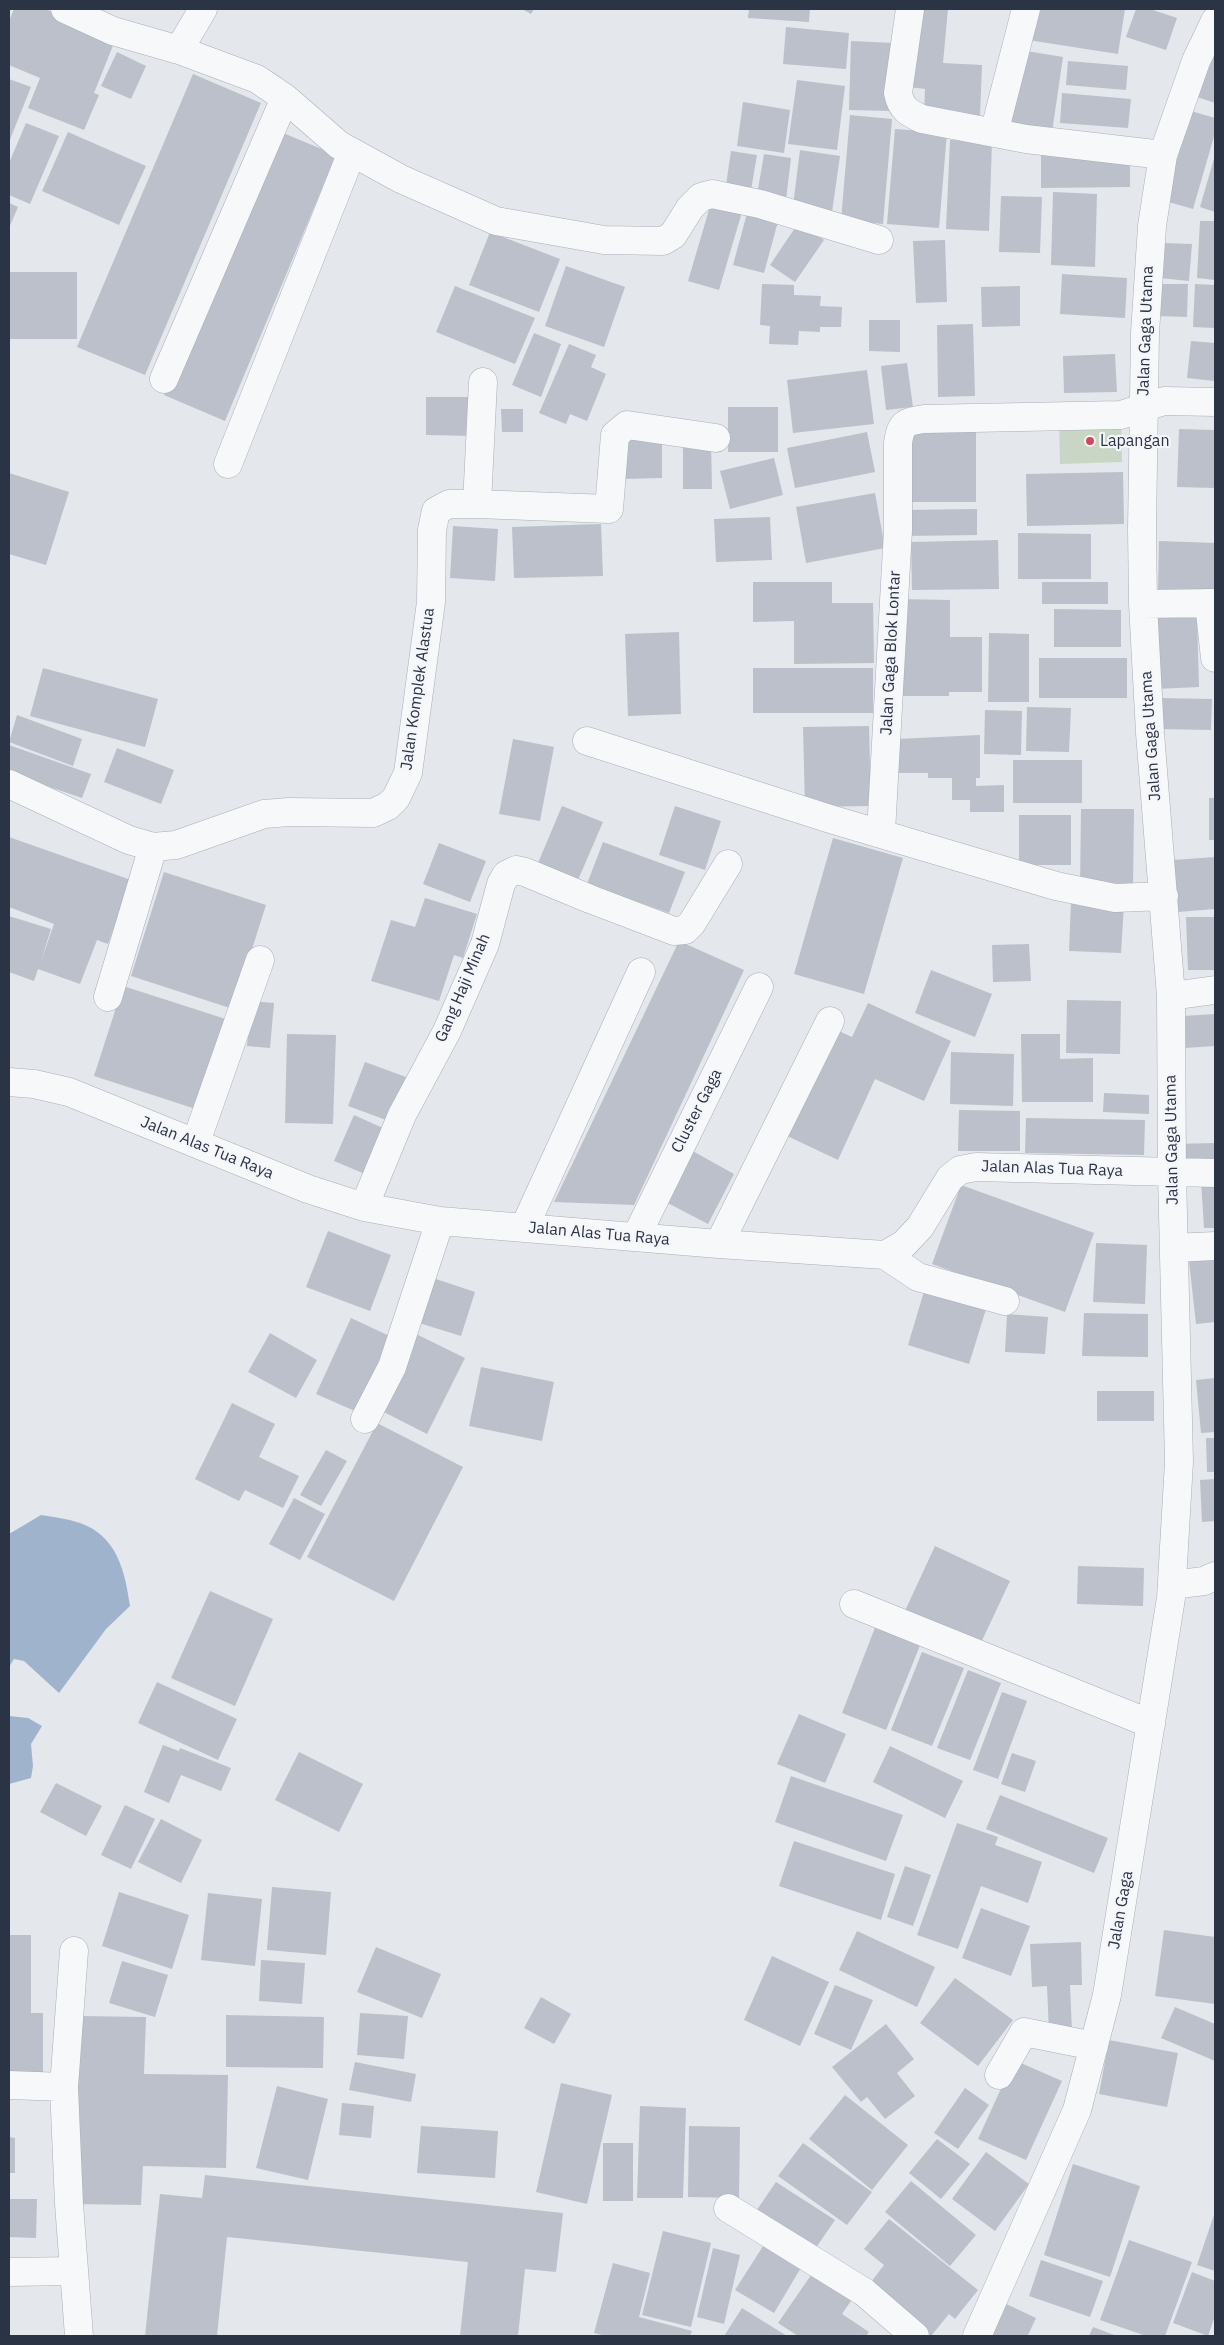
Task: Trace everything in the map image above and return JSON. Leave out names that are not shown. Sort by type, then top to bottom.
[{"type":"street","points":[[65,9],[113,31],[179,50],[257,79],[285,98],[339,145],[401,179],[496,221],[604,240],[663,241],[673,236],[690,208],[701,197],[712,194],[760,204],[879,240]]},
{"type":"street","points":[[179,50],[203,9]]},
{"type":"street","points":[[910,9],[898,93],[900,104],[909,113],[922,119],[1026,139],[1162,155]]},
{"type":"street","points":[[994,133],[1026,9]]},
{"type":"street","name":"Jalan Gaga Utama","points":[[1179,1462],[1172,1173],[1171,996],[1150,733],[1143,604],[1143,407],[1148,271],[1162,155],[1196,61],[1215,21]]},
{"type":"street","points":[[164,379],[285,98]]},
{"type":"street","points":[[228,464],[352,152]]},
{"type":"street","points":[[477,504],[483,382]]},
{"type":"street","name":"Jalan Gaga Blok Lontar","points":[[881,832],[898,530],[898,443],[900,430],[907,422],[924,419],[1121,415],[1164,402],[1215,402]]},
{"type":"street","name":"Jalan Komplek Alastua","points":[[9,784],[130,840],[153,847],[176,845],[264,814],[289,812],[373,813],[388,806],[396,798],[408,773],[431,602],[432,530],[436,511],[449,504],[609,509],[615,436],[627,425],[716,438]]},
{"type":"street","points":[[1143,604],[1212,603],[1215,658]]},
{"type":"street","points":[[587,741],[827,818],[881,832],[1056,886],[1115,898],[1164,896]]},
{"type":"street","points":[[108,997],[153,847]]},
{"type":"street","name":"Gang Haji Minah","points":[[364,1207],[402,1116],[447,1031],[485,944],[501,884],[506,876],[516,870],[525,872],[674,931],[684,930],[692,923],[728,864]]},
{"type":"street","points":[[196,1142],[260,960]]},
{"type":"street","points":[[524,1228],[641,972]]},
{"type":"street","name":"Cluster Gaga","points":[[636,1237],[759,986]]},
{"type":"street","points":[[1171,996],[1215,990]]},
{"type":"street","points":[[719,1244],[830,1021]]},
{"type":"street","name":"Jalan Alas Tua Raya","points":[[9,1082],[34,1084],[68,1092],[196,1142],[308,1190],[364,1207],[440,1220],[719,1244],[885,1255],[904,1244],[920,1227],[950,1178],[960,1170],[976,1167],[1172,1173]]},
{"type":"street","points":[[1172,1173],[1215,1172]]},
{"type":"street","points":[[366,1419],[392,1367],[426,1268],[440,1220]]},
{"type":"street","points":[[1174,1248],[1215,1246]]},
{"type":"street","points":[[885,1255],[918,1277],[1005,1301]]},
{"type":"street","name":"Jalan Gaga","points":[[977,2336],[1077,2110],[1107,1995],[1172,1585],[1179,1462]]},
{"type":"street","points":[[1172,1585],[1204,1581],[1215,1576]]},
{"type":"street","points":[[854,1604],[1151,1724]]},
{"type":"street","points":[[74,1951],[64,2087],[73,2271],[79,2336]]},
{"type":"street","points":[[999,2075],[1024,2032],[1094,2046]]},
{"type":"street","points":[[9,2085],[64,2087]]},
{"type":"street","points":[[728,2208],[864,2292],[915,2336]]},
{"type":"street","points":[[9,2272],[73,2271]]},
{"type":"green space","name":"Lapangan","points":[[1121,418],[1122,462],[1060,464],[1059,420]]},
{"type":"water","points":[[41,1515],[80,1523],[93,1529],[103,1537],[111,1546],[122,1568],[130,1606],[106,1629],[59,1693],[24,1661],[14,1659],[9,1667],[9,1534]]},
{"type":"water","points":[[9,1716],[28,1718],[42,1726],[31,1744],[33,1766],[31,1778],[9,1784]]},
{"type":"building","points":[[14,9],[45,9],[116,38],[94,93],[99,95],[84,130],[28,108],[40,78],[9,65],[9,21]]},
{"type":"building","points":[[522,9],[534,9],[531,14]]},
{"type":"building","points":[[749,9],[810,9],[809,22],[748,18]]},
{"type":"building","points":[[916,9],[948,9],[943,63],[982,65],[980,116],[924,114],[925,89],[909,87]]},
{"type":"building","points":[[1033,9],[1125,9],[1118,54],[1028,40]]},
{"type":"building","points":[[1136,9],[1150,9],[1177,18],[1166,50],[1126,37]]},
{"type":"building","points":[[786,27],[849,33],[846,69],[783,64]]},
{"type":"building","points":[[851,41],[893,43],[891,111],[849,110]]},
{"type":"building","points":[[1020,50],[1063,57],[1051,139],[1008,132]]},
{"type":"building","points":[[1215,50],[1215,103],[1194,96]]},
{"type":"building","points":[[117,52],[146,66],[131,99],[101,86]]},
{"type":"building","points":[[1068,61],[1128,66],[1126,90],[1066,85]]},
{"type":"building","points":[[193,74],[261,103],[145,375],[77,347]]},
{"type":"building","points":[[9,79],[31,87],[9,142]]},
{"type":"building","points":[[797,80],[845,86],[837,150],[788,144]]},
{"type":"building","points":[[1062,93],[1131,99],[1128,128],[1060,123]]},
{"type":"building","points":[[743,102],[790,110],[784,153],[737,146]]},
{"type":"building","points":[[1191,111],[1215,118],[1215,133],[1193,209],[1165,201]]},
{"type":"building","points":[[850,115],[892,119],[883,224],[841,220]]},
{"type":"building","points":[[26,123],[59,136],[30,204],[9,195],[9,163]]},
{"type":"building","points":[[895,129],[947,133],[939,228],[887,224]]},
{"type":"building","points":[[276,130],[336,155],[225,421],[164,395]]},
{"type":"building","points":[[68,132],[146,166],[119,225],[42,191]]},
{"type":"building","points":[[950,140],[992,142],[989,231],[946,229]]},
{"type":"building","points":[[800,150],[840,156],[832,212],[793,206]]},
{"type":"building","points":[[731,151],[757,155],[750,196],[725,192]]},
{"type":"building","points":[[764,154],[791,158],[786,200],[757,195]]},
{"type":"building","points":[[1130,154],[1130,187],[1041,188],[1041,155]]},
{"type":"building","points":[[1215,155],[1215,212],[1200,207]]},
{"type":"building","points":[[1053,192],[1097,194],[1095,267],[1051,265]]},
{"type":"building","points":[[1001,196],[1042,197],[1040,253],[999,252]]},
{"type":"building","points":[[9,203],[18,207],[9,228]]},
{"type":"building","points":[[711,203],[742,212],[719,290],[688,281]]},
{"type":"building","points":[[749,206],[780,214],[764,273],[733,265]]},
{"type":"building","points":[[1200,221],[1215,221],[1215,280],[1197,278]]},
{"type":"building","points":[[799,222],[824,240],[795,282],[770,265]]},
{"type":"building","points":[[490,232],[560,259],[539,312],[469,285]]},
{"type":"building","points":[[945,240],[947,302],[916,303],[913,241]]},
{"type":"building","points":[[1163,243],[1192,244],[1189,281],[1160,278]]},
{"type":"building","points":[[566,266],[625,287],[604,347],[545,326]]},
{"type":"building","points":[[9,272],[77,272],[77,339],[9,339]]},
{"type":"building","points":[[1062,274],[1127,278],[1125,318],[1060,314]]},
{"type":"building","points":[[762,284],[794,285],[794,295],[821,296],[820,306],[842,307],[841,327],[820,327],[820,332],[799,331],[798,345],[769,344],[770,326],[760,325]]},
{"type":"building","points":[[1156,284],[1188,284],[1187,317],[1155,316]]},
{"type":"building","points":[[1195,284],[1215,285],[1215,328],[1193,327]]},
{"type":"building","points":[[455,286],[535,318],[515,364],[436,332]]},
{"type":"building","points":[[1020,286],[1020,326],[982,327],[981,287]]},
{"type":"building","points":[[869,320],[900,320],[900,352],[869,351]]},
{"type":"building","points":[[973,324],[975,396],[938,397],[937,325]]},
{"type":"building","points":[[534,333],[561,344],[541,397],[512,385]]},
{"type":"building","points":[[1191,341],[1215,343],[1215,381],[1187,378]]},
{"type":"building","points":[[569,344],[596,355],[591,367],[606,374],[587,421],[570,414],[566,424],[539,413]]},
{"type":"building","points":[[1115,354],[1117,392],[1064,393],[1063,356]]},
{"type":"building","points":[[907,363],[913,407],[886,410],[881,366]]},
{"type":"building","points":[[867,370],[874,424],[793,433],[787,380]]},
{"type":"building","points":[[426,397],[474,397],[474,436],[426,435]]},
{"type":"building","points":[[728,407],[778,407],[778,452],[728,452]]},
{"type":"building","points":[[501,409],[523,409],[523,432],[502,432]]},
{"type":"building","points":[[1179,429],[1215,430],[1215,488],[1177,487]]},
{"type":"building","points":[[909,430],[976,430],[976,502],[909,502]]},
{"type":"building","points":[[867,432],[875,472],[795,488],[787,448]]},
{"type":"building","points":[[662,434],[662,478],[624,479],[622,435]]},
{"type":"building","points":[[683,441],[711,441],[712,489],[683,489]]},
{"type":"building","points":[[774,458],[783,495],[730,509],[720,471]]},
{"type":"building","points":[[1123,472],[1124,524],[1027,526],[1026,474]]},
{"type":"building","points":[[9,473],[69,492],[46,565],[9,554]]},
{"type":"building","points":[[875,493],[885,548],[806,563],[796,507]]},
{"type":"building","points":[[977,509],[977,535],[906,536],[905,510]]},
{"type":"building","points":[[770,517],[772,560],[716,562],[714,519]]},
{"type":"building","points":[[601,524],[603,576],[514,578],[512,527]]},
{"type":"building","points":[[453,526],[498,529],[495,581],[450,578]]},
{"type":"building","points":[[1018,533],[1091,534],[1091,579],[1018,579]]},
{"type":"building","points":[[998,540],[999,589],[912,590],[911,542]]},
{"type":"building","points":[[1159,541],[1215,543],[1215,593],[1158,591]]},
{"type":"building","points":[[753,582],[832,582],[832,603],[873,603],[874,663],[794,664],[794,621],[753,622]]},
{"type":"building","points":[[1042,582],[1108,582],[1108,604],[1042,604]]},
{"type":"building","points":[[899,599],[950,600],[950,637],[982,637],[982,692],[949,692],[949,696],[898,696]]},
{"type":"building","points":[[1054,609],[1121,610],[1121,647],[1054,647]]},
{"type":"building","points":[[1197,616],[1199,687],[1155,689],[1154,617]]},
{"type":"building","points":[[679,632],[681,714],[628,716],[625,634]]},
{"type":"building","points":[[989,633],[1029,634],[1029,702],[988,702]]},
{"type":"building","points":[[1039,658],[1127,658],[1127,698],[1039,698]]},
{"type":"building","points":[[43,668],[158,699],[145,747],[30,716]]},
{"type":"building","points":[[753,668],[873,668],[873,713],[753,713]]},
{"type":"building","points":[[1160,698],[1212,699],[1211,730],[1160,729]]},
{"type":"building","points":[[1027,707],[1071,708],[1069,752],[1026,751]]},
{"type":"building","points":[[985,710],[1022,711],[1021,755],[984,754]]},
{"type":"building","points":[[17,715],[82,739],[73,766],[9,742]]},
{"type":"building","points":[[869,726],[871,806],[805,807],[803,727]]},
{"type":"building","points":[[980,735],[980,778],[976,778],[976,786],[1004,785],[1004,812],[970,812],[970,800],[952,800],[952,778],[928,778],[928,773],[897,773],[897,739]]},
{"type":"building","points":[[513,739],[554,747],[540,821],[499,814]]},
{"type":"building","points":[[9,745],[91,774],[82,798],[9,773]]},
{"type":"building","points":[[117,748],[174,770],[161,804],[104,782]]},
{"type":"building","points":[[1013,760],[1082,760],[1082,803],[1013,803]]},
{"type":"building","points":[[1209,798],[1215,798],[1215,840],[1209,840]]},
{"type":"building","points":[[562,806],[603,822],[578,880],[538,863]]},
{"type":"building","points":[[675,806],[721,821],[705,870],[659,855]]},
{"type":"building","points":[[1081,809],[1134,809],[1133,889],[1080,889]]},
{"type":"building","points":[[1019,815],[1071,815],[1071,865],[1019,865]]},
{"type":"building","points":[[9,837],[131,880],[108,944],[97,940],[80,984],[38,969],[34,981],[9,972],[9,916],[51,929],[40,964],[54,924],[9,907]]},
{"type":"building","points":[[833,838],[903,858],[864,994],[794,974]]},
{"type":"building","points":[[603,842],[685,872],[669,913],[587,884]]},
{"type":"building","points":[[439,843],[486,861],[470,902],[423,884]]},
{"type":"building","points":[[1215,857],[1215,909],[1178,912],[1173,860]]},
{"type":"building","points":[[164,872],[266,905],[233,1009],[131,976]]},
{"type":"building","points":[[425,898],[477,914],[463,958],[454,955],[439,1001],[371,981],[391,920],[415,927]]},
{"type":"building","points":[[1071,902],[1124,904],[1121,953],[1069,951]]},
{"type":"building","points":[[1186,917],[1215,917],[1215,970],[1188,970]]},
{"type":"building","points":[[679,941],[744,970],[634,1205],[554,1202]]},
{"type":"building","points":[[1029,944],[1031,981],[993,982],[992,945]]},
{"type":"building","points":[[931,970],[992,994],[975,1037],[915,1013]]},
{"type":"building","points":[[123,986],[232,1021],[202,1111],[94,1076]]},
{"type":"building","points":[[1067,1000],[1121,1001],[1120,1054],[1066,1053]]},
{"type":"building","points":[[251,1001],[274,1003],[270,1048],[247,1046]]},
{"type":"building","points":[[868,1003],[951,1041],[924,1101],[875,1079],[838,1160],[781,1133],[830,1027],[852,1037]]},
{"type":"building","points":[[1215,1014],[1215,1046],[1185,1048],[1183,1016]]},
{"type":"building","points":[[287,1034],[336,1035],[333,1124],[285,1123]]},
{"type":"building","points":[[1021,1034],[1060,1034],[1060,1059],[1093,1058],[1093,1102],[1022,1102]]},
{"type":"building","points":[[951,1052],[1014,1054],[1013,1106],[950,1104]]},
{"type":"building","points":[[365,1062],[406,1077],[389,1121],[348,1106]]},
{"type":"building","points":[[1104,1093],[1149,1095],[1149,1114],[1103,1112]]},
{"type":"building","points":[[959,1110],[1020,1111],[1020,1151],[958,1151]]},
{"type":"building","points":[[354,1115],[385,1129],[365,1174],[334,1161]]},
{"type":"building","points":[[1026,1118],[1145,1120],[1144,1155],[1025,1153]]},
{"type":"building","points":[[1215,1143],[1215,1171],[1173,1172],[1172,1144]]},
{"type":"building","points":[[689,1149],[734,1174],[708,1224],[662,1200]]},
{"type":"building","points":[[1215,1180],[1215,1228],[1204,1228],[1201,1181]]},
{"type":"building","points":[[961,1185],[1094,1233],[1065,1312],[932,1264]]},
{"type":"building","points":[[328,1231],[391,1255],[370,1311],[306,1287]]},
{"type":"building","points":[[1096,1243],[1147,1245],[1145,1304],[1093,1302]]},
{"type":"building","points":[[1215,1258],[1215,1322],[1196,1324],[1189,1261]]},
{"type":"building","points":[[433,1278],[475,1292],[461,1336],[419,1323]]},
{"type":"building","points":[[925,1288],[987,1306],[969,1364],[908,1345]]},
{"type":"building","points":[[1084,1313],[1148,1314],[1148,1357],[1082,1356]]},
{"type":"building","points":[[1007,1314],[1048,1317],[1045,1354],[1005,1352]]},
{"type":"building","points":[[351,1318],[398,1340],[364,1415],[316,1394]]},
{"type":"building","points":[[412,1332],[465,1358],[427,1434],[374,1407]]},
{"type":"building","points":[[270,1333],[317,1360],[296,1398],[248,1372]]},
{"type":"building","points":[[481,1367],[554,1382],[542,1441],[469,1426]]},
{"type":"building","points":[[1215,1378],[1215,1432],[1201,1433],[1196,1380]]},
{"type":"building","points":[[1097,1391],[1154,1391],[1154,1421],[1097,1421]]},
{"type":"building","points":[[232,1403],[275,1424],[259,1457],[299,1476],[283,1508],[245,1490],[239,1501],[195,1479]]},
{"type":"building","points":[[377,1423],[463,1467],[394,1601],[307,1557]]},
{"type":"building","points":[[1206,1438],[1215,1438],[1215,1472],[1207,1472]]},
{"type":"building","points":[[326,1450],[347,1461],[321,1506],[300,1495]]},
{"type":"building","points":[[1215,1479],[1215,1521],[1202,1522],[1200,1480]]},
{"type":"building","points":[[294,1498],[325,1514],[300,1560],[269,1544]]},
{"type":"building","points":[[935,1546],[1010,1581],[979,1647],[904,1613]]},
{"type":"building","points":[[1078,1566],[1144,1568],[1143,1606],[1077,1604]]},
{"type":"building","points":[[210,1591],[273,1619],[235,1706],[171,1678]]},
{"type":"building","points":[[876,1625],[921,1643],[886,1730],[842,1713]]},
{"type":"building","points":[[922,1652],[964,1668],[932,1746],[891,1730]]},
{"type":"building","points":[[968,1670],[1001,1683],[970,1760],[937,1748]]},
{"type":"building","points":[[157,1682],[237,1719],[218,1760],[138,1723]]},
{"type":"building","points":[[1002,1692],[1027,1701],[998,1779],[973,1770]]},
{"type":"building","points":[[799,1714],[846,1734],[825,1783],[777,1764]]},
{"type":"building","points":[[163,1745],[179,1751],[180,1748],[231,1768],[221,1791],[181,1775],[169,1803],[144,1792]]},
{"type":"building","points":[[890,1746],[963,1781],[945,1818],[873,1782]]},
{"type":"building","points":[[299,1752],[363,1784],[339,1832],[275,1800]]},
{"type":"building","points":[[1012,1753],[1036,1761],[1025,1792],[1001,1784]]},
{"type":"building","points":[[791,1776],[903,1815],[886,1861],[775,1822]]},
{"type":"building","points":[[56,1783],[102,1806],[86,1836],[40,1812]]},
{"type":"building","points":[[1000,1795],[1108,1838],[1094,1873],[986,1829]]},
{"type":"building","points":[[125,1805],[155,1819],[131,1869],[101,1855]]},
{"type":"building","points":[[161,1819],[202,1840],[181,1883],[138,1862]]},
{"type":"building","points":[[957,1823],[998,1837],[995,1845],[1042,1862],[1028,1903],[981,1886],[958,1949],[917,1935]]},
{"type":"building","points":[[794,1841],[895,1874],[881,1920],[779,1886]]},
{"type":"building","points":[[905,1866],[931,1875],[913,1926],[887,1917]]},
{"type":"building","points":[[272,1887],[331,1892],[326,1955],[267,1950]]},
{"type":"building","points":[[119,1892],[189,1915],[172,1969],[102,1946]]},
{"type":"building","points":[[208,1893],[262,1899],[255,1966],[201,1960]]},
{"type":"building","points":[[981,1908],[1030,1926],[1011,1976],[962,1958]]},
{"type":"building","points":[[1164,1930],[1215,1937],[1215,2004],[1155,1996]]},
{"type":"building","points":[[857,1931],[935,1967],[917,2007],[839,1970]]},
{"type":"building","points":[[9,1935],[31,1935],[31,2013],[43,2013],[43,2080],[9,2080]]},
{"type":"building","points":[[1081,1942],[1082,1985],[1070,1985],[1072,2032],[1049,2033],[1047,1986],[1032,1987],[1030,1944]]},
{"type":"building","points":[[376,1947],[441,1974],[422,2018],[357,1992]]},
{"type":"building","points":[[772,1956],[829,1982],[800,2046],[744,2020]]},
{"type":"building","points":[[261,1960],[305,1963],[302,2004],[259,2001]]},
{"type":"building","points":[[122,1961],[168,1975],[155,2017],[109,2003]]},
{"type":"building","points":[[955,1978],[1013,2020],[978,2066],[920,2023]]},
{"type":"building","points":[[835,1985],[873,2000],[851,2050],[814,2034]]},
{"type":"building","points":[[541,1997],[571,2014],[554,2044],[524,2028]]},
{"type":"building","points":[[1175,2007],[1215,2024],[1215,2061],[1161,2038]]},
{"type":"building","points":[[360,2013],[408,2016],[404,2059],[357,2055]]},
{"type":"building","points":[[226,2015],[324,2017],[323,2068],[226,2067]]},
{"type":"building","points":[[79,2016],[146,2017],[144,2074],[228,2075],[226,2168],[143,2166],[141,2205],[76,2204]]},
{"type":"building","points":[[886,2024],[914,2059],[897,2073],[915,2096],[885,2119],[867,2097],[861,2102],[832,2067]]},
{"type":"building","points":[[1109,2040],[1178,2053],[1167,2107],[1099,2094]]},
{"type":"building","points":[[1014,2060],[1062,2081],[1026,2160],[978,2139]]},
{"type":"building","points":[[355,2062],[416,2074],[411,2102],[349,2090]]},
{"type":"building","points":[[561,2083],[612,2095],[587,2204],[536,2192]]},
{"type":"building","points":[[277,2086],[328,2099],[308,2180],[256,2168]]},
{"type":"building","points":[[965,2088],[989,2105],[958,2149],[934,2133]]},
{"type":"building","points":[[845,2095],[908,2145],[872,2190],[809,2139]]},
{"type":"building","points":[[342,2103],[374,2106],[371,2138],[339,2135]]},
{"type":"building","points":[[640,2106],[686,2108],[683,2198],[637,2198]]},
{"type":"building","points":[[421,2126],[498,2131],[495,2178],[417,2173]]},
{"type":"building","points":[[689,2126],[740,2127],[739,2198],[688,2197]]},
{"type":"building","points":[[9,2137],[15,2138],[15,2173],[9,2173]]},
{"type":"building","points":[[937,2139],[970,2164],[941,2199],[909,2173]]},
{"type":"building","points":[[603,2143],[633,2143],[633,2201],[603,2201]]},
{"type":"building","points":[[803,2143],[872,2192],[847,2225],[778,2176]]},
{"type":"building","points":[[986,2152],[1029,2184],[995,2231],[952,2199]]},
{"type":"building","points":[[1073,2164],[1140,2186],[1110,2277],[1044,2255]]},
{"type":"building","points":[[205,2175],[563,2213],[556,2272],[525,2269],[518,2336],[460,2336],[468,2262],[227,2237],[217,2336],[145,2336],[160,2194],[202,2198]]},
{"type":"building","points":[[911,2181],[976,2235],[950,2266],[885,2212]]},
{"type":"building","points":[[776,2182],[835,2220],[813,2252],[754,2214]]},
{"type":"building","points":[[9,2199],[37,2199],[36,2238],[9,2237]]},
{"type":"building","points":[[1215,2212],[1215,2271],[1197,2265]]},
{"type":"building","points":[[889,2219],[978,2290],[955,2319],[949,2314],[931,2336],[868,2286],[884,2265],[864,2249]]},
{"type":"building","points":[[663,2231],[711,2243],[691,2327],[642,2315]]},
{"type":"building","points":[[1129,2240],[1192,2262],[1165,2336],[1146,2336],[1100,2320]]},
{"type":"building","points":[[765,2243],[802,2266],[774,2313],[735,2290]]},
{"type":"building","points":[[713,2248],[740,2255],[724,2324],[697,2317]]},
{"type":"building","points":[[1041,2260],[1103,2281],[1090,2317],[1029,2296]]},
{"type":"building","points":[[613,2263],[650,2273],[639,2317],[692,2331],[690,2336],[606,2336],[594,2333]]},
{"type":"building","points":[[818,2265],[857,2292],[842,2314],[869,2332],[866,2336],[798,2336],[778,2323]]},
{"type":"building","points":[[1192,2272],[1215,2281],[1215,2316],[1208,2336],[1173,2323]]},
{"type":"building","points":[[1002,2302],[1036,2318],[1028,2335],[1032,2336],[986,2336]]},
{"type":"building","points":[[742,2308],[787,2336],[724,2336]]},
{"type":"building","points":[[1093,2327],[1117,2336],[1089,2336]]},
{"type":"place","name":"Lapangan","points":[[1090,441]]}]
